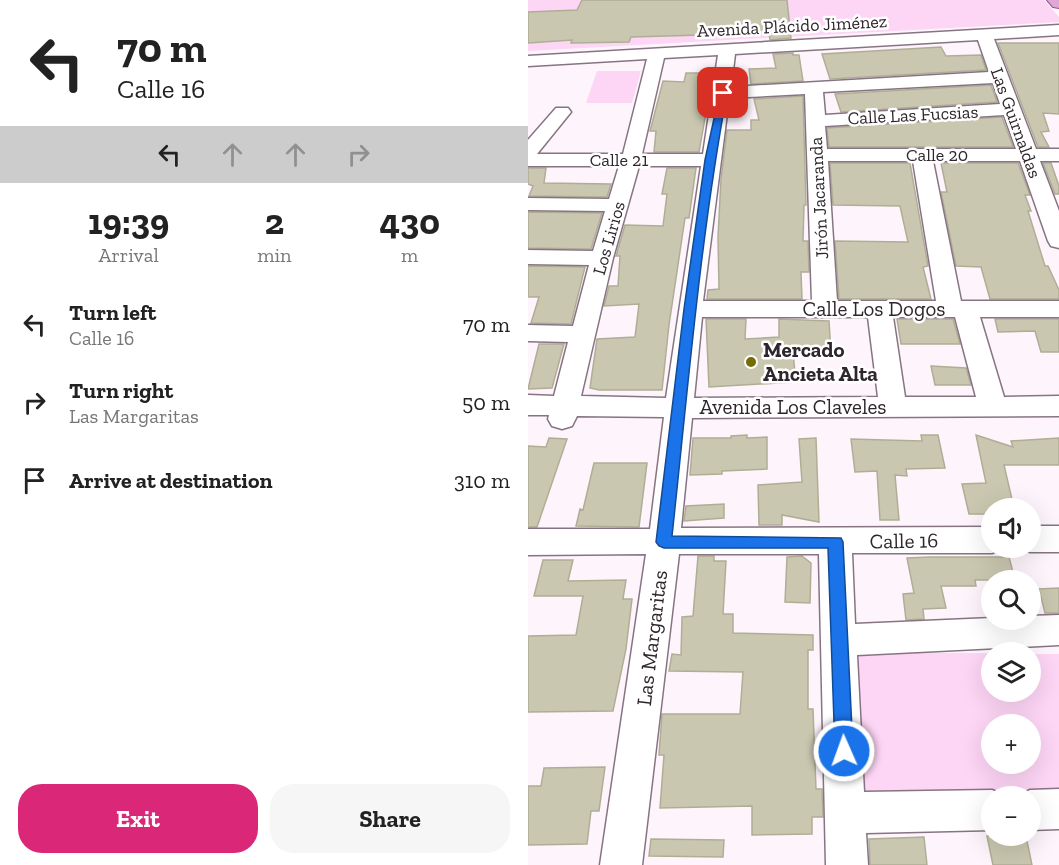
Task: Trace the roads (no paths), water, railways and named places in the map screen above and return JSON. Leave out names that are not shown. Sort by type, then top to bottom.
[{"type":"street","name":"Avenida Plácido Jiménez","points":[[528,61],[1059,30]]},
{"type":"street","name":"Avenida Plácido Jiménez","points":[[528,66],[1059,36]]},
{"type":"street","name":"Las Guirnaldas","points":[[986,39],[1059,241]]},
{"type":"street","name":"Las Margaritas","points":[[621,865],[664,542],[690,309],[727,53]]},
{"type":"street","name":"Los Lirios","points":[[563,412],[602,258],[632,160],[656,57]]},
{"type":"street","points":[[723,93],[999,77]]},
{"type":"street","name":"Jirón Jacaranda","points":[[814,87],[825,309]]},
{"type":"street","name":"Calle Las Fucsias","points":[[816,121],[1011,109]]},
{"type":"street","points":[[528,152],[562,112]]},
{"type":"street","name":"Calle 20","points":[[816,155],[1059,155]]},
{"type":"street","points":[[922,155],[957,309],[993,406]]},
{"type":"street","name":"Calle 21","points":[[528,160],[710,160]]},
{"type":"street","points":[[528,204],[618,205]]},
{"type":"street","points":[[528,257],[602,258]]},
{"type":"street","name":"Calle Los Dogos","points":[[690,309],[1059,309]]},
{"type":"street","points":[[879,309],[893,407]]},
{"type":"street","points":[[528,333],[584,334]]},
{"type":"street","name":"Avenida Los Claveles","points":[[528,405],[563,412]]},
{"type":"street","name":"Avenida Los Claveles","points":[[679,413],[893,407],[1059,406]]},
{"type":"street","name":"Avenida Los Claveles","points":[[528,418],[563,412],[1059,418]]},
{"type":"street","points":[[1041,539],[1059,539]]},
{"type":"street","name":"Calle 16","points":[[528,543],[981,540]]},
{"type":"street","points":[[835,542],[847,865]]},
{"type":"street","points":[[839,640],[1059,630]]},
{"type":"street","points":[[846,813],[981,810]]},
{"type":"place","name":"Mercado Ancieta Alta","points":[[751,362]]}]
